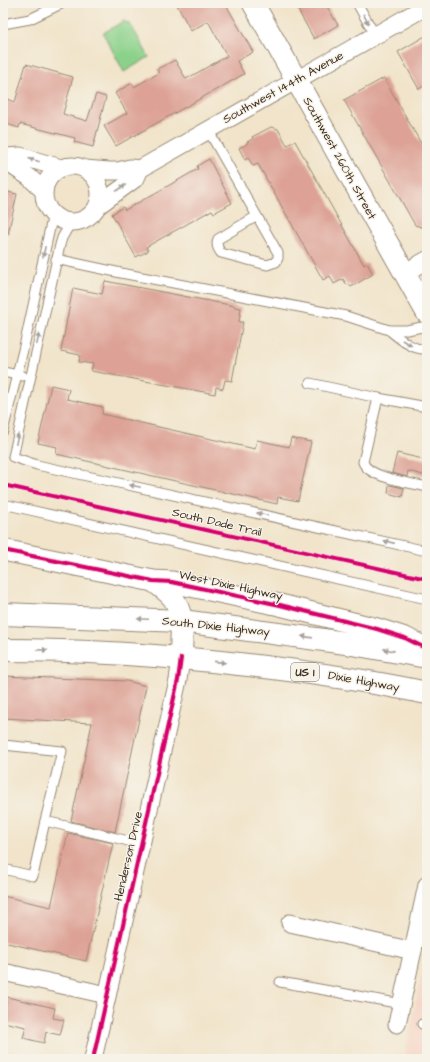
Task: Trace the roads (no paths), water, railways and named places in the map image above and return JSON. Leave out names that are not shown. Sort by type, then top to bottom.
[{"type":"highway","name":"South Dixie Highway","points":[[3,614],[182,621],[346,643],[427,657]]},
{"type":"highway","points":[[181,658],[182,621]]},
{"type":"highway","name":"US 1","points":[[3,650],[98,652],[181,658]]},
{"type":"highway","name":"Dixie Highway","points":[[181,658],[338,676],[427,693]]},
{"type":"street","name":"Southwest 260th Street","points":[[253,3],[427,313]]},
{"type":"street","name":"Southwest 144th Avenue","points":[[85,169],[118,171],[130,168],[140,169],[427,6]]},
{"type":"street","points":[[5,157],[20,156],[61,168]]},
{"type":"street","points":[[5,157],[14,167],[29,177],[44,191]]},
{"type":"street","points":[[69,166],[77,166],[85,169],[97,180],[100,188],[99,205],[88,218],[80,221],[71,222],[58,218],[48,208],[45,200],[44,191],[50,177],[61,168],[69,166]]},
{"type":"street","name":"Southwest 144th Avenue","points":[[99,205],[116,191],[136,178],[140,169]]},
{"type":"street","points":[[404,272],[427,260]]},
{"type":"street","name":"West Dixie Highway","points":[[3,550],[153,581],[172,582],[317,614],[405,638],[427,649]]},
{"type":"street","name":"West Dixie Highway","points":[[153,581],[168,591],[174,598],[179,606],[182,621]]},
{"type":"street","name":"Henderson Drive","points":[[93,1059],[178,680],[181,658]]},
{"type":"street","points":[[397,1024],[427,885]]},
{"type":"street","points":[[290,923],[413,951]]},
{"type":"street","points":[[3,972],[107,995]]},
{"type":"lane","points":[[3,24],[30,18],[63,3]]},
{"type":"lane","points":[[357,3],[375,36]]},
{"type":"lane","points":[[208,130],[257,216],[278,253],[278,258],[276,262],[267,265],[221,253],[216,243],[218,239],[257,216]]},
{"type":"lane","points":[[3,431],[53,214]]},
{"type":"lane","points":[[13,457],[56,259],[62,238],[71,222]]},
{"type":"lane","points":[[56,259],[128,275],[346,316],[389,330],[407,330],[427,326]]},
{"type":"lane","points":[[389,330],[412,346],[427,350]]},
{"type":"lane","points":[[3,372],[30,377]]},
{"type":"lane","points":[[310,383],[427,407]]},
{"type":"lane","points":[[378,398],[363,462],[364,465],[367,469],[377,475],[427,487]]},
{"type":"lane","points":[[3,455],[37,465],[427,551]]},
{"type":"lane","points":[[3,504],[427,599]]},
{"type":"lane","points":[[3,745],[62,751],[33,876],[3,869]]},
{"type":"lane","points":[[45,820],[142,844]]},
{"type":"lane","points":[[280,982],[402,1004]]}]
